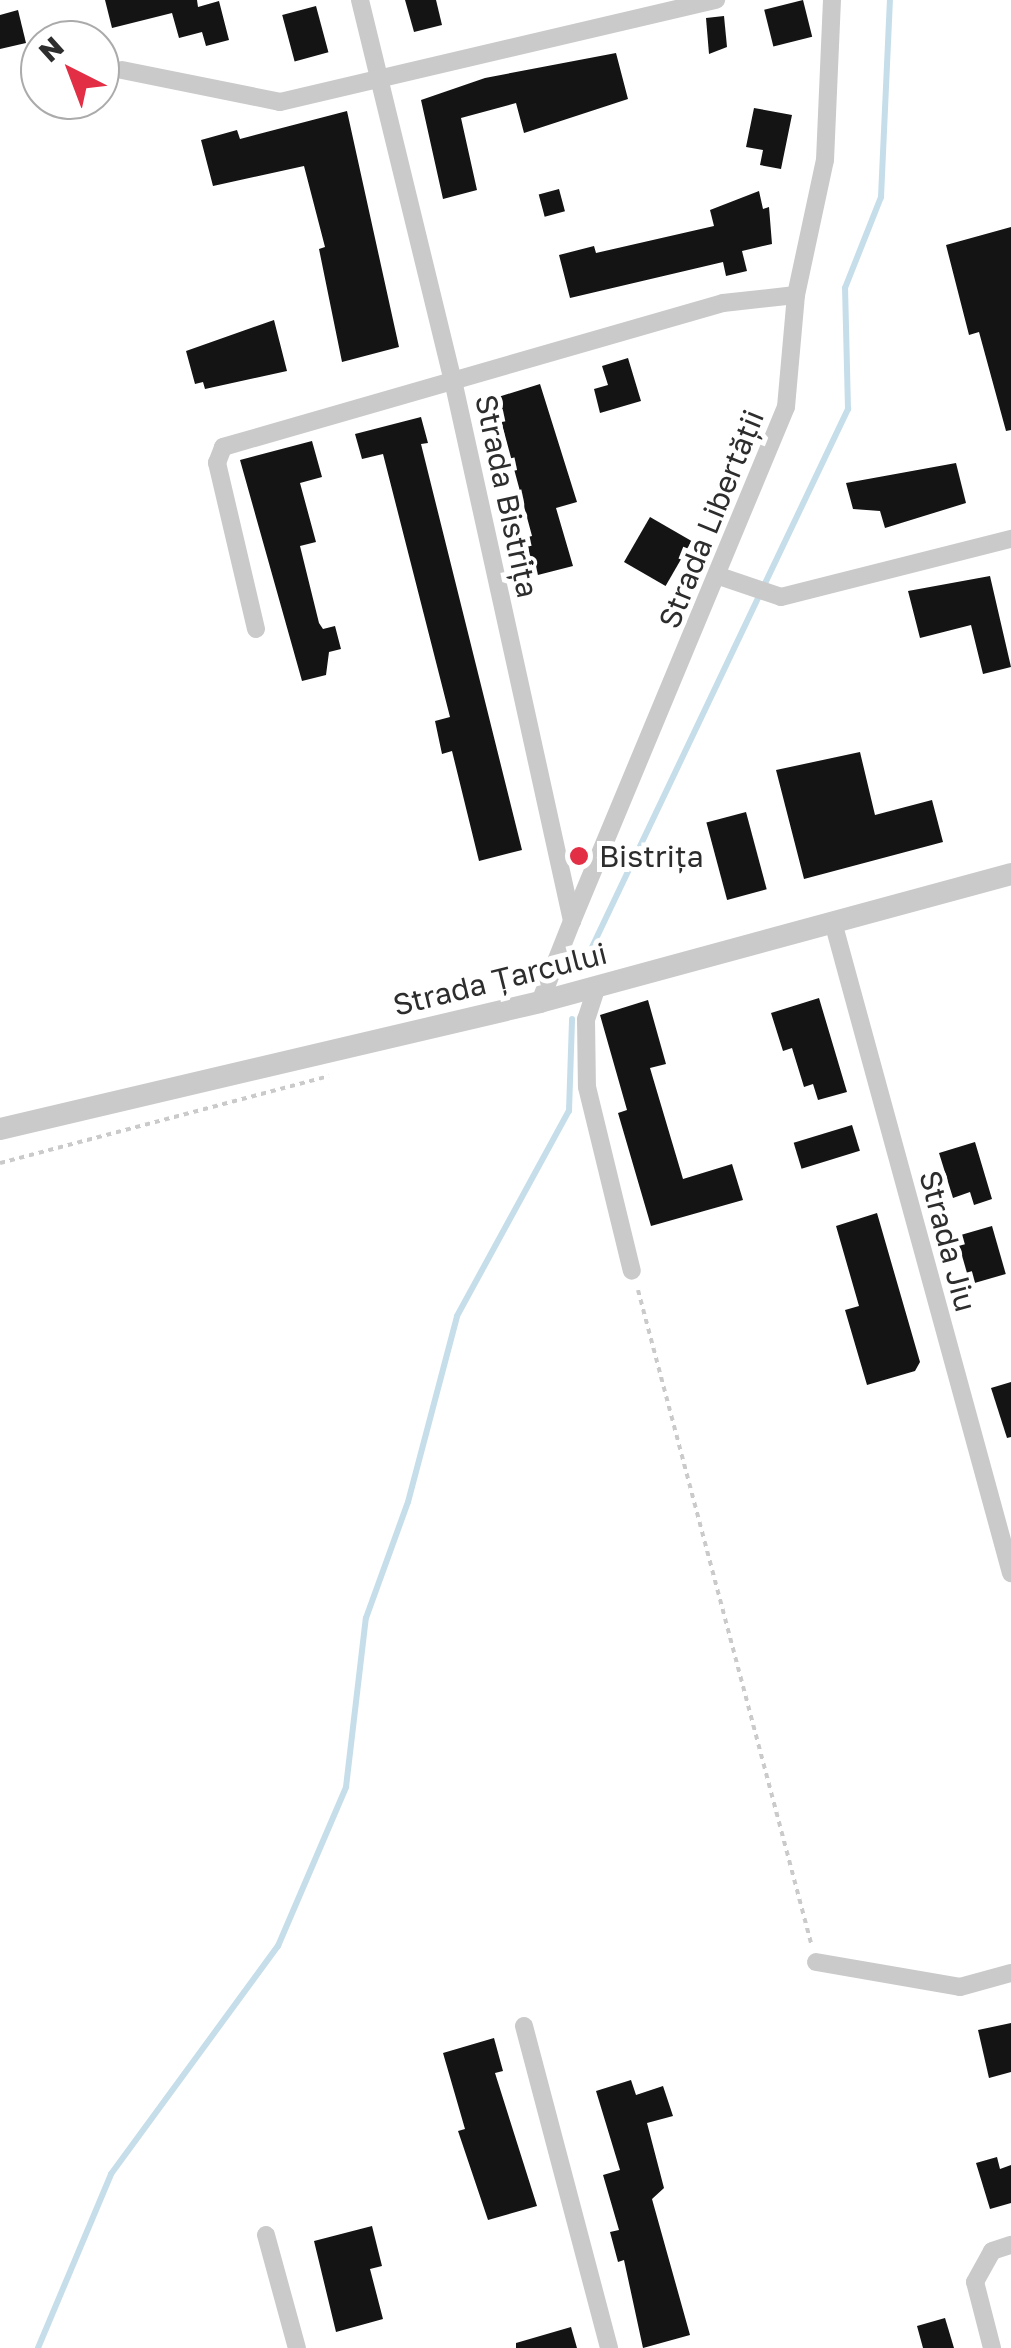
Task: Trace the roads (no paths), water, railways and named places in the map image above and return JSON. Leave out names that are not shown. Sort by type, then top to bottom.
[{"type":"street","name":"Strada Bistrița","points":[[360,0],[454,385],[572,920]]},
{"type":"street","points":[[122,70],[280,102],[716,0]]},
{"type":"street","name":"Strada Libertății","points":[[572,920],[720,576],[786,406],[796,295],[826,160],[832,0]]},
{"type":"street","points":[[256,629],[217,463],[223,447],[454,385],[723,303],[796,295]]},
{"type":"street","points":[[720,576],[781,597],[1011,539]]},
{"type":"street","name":"Strada Țarcului","points":[[0,1128],[540,1002],[1011,874]]},
{"type":"street","points":[[540,1002],[572,920]]},
{"type":"street","name":"Strada Jiu","points":[[833,922],[1011,1573]]},
{"type":"street","points":[[597,986],[586,1019],[587,1087],[632,1271]]},
{"type":"street","points":[[816,1962],[960,1986],[1011,1973]]},
{"type":"street","points":[[524,2026],[609,2348]]},
{"type":"street","points":[[266,2235],[297,2348]]},
{"type":"street","points":[[992,2348],[974,2282],[992,2251],[1011,2245]]},
{"type":"waterway","points":[[584,964],[848,409],[845,288],[881,197],[890,0]]},
{"type":"waterway","points":[[38,2348],[111,2174],[278,1946],[346,1787],[366,1618],[408,1502],[457,1316],[569,1111],[572,1019]]},
{"type":"place","name":"Bistrița","points":[[579,856]]}]
